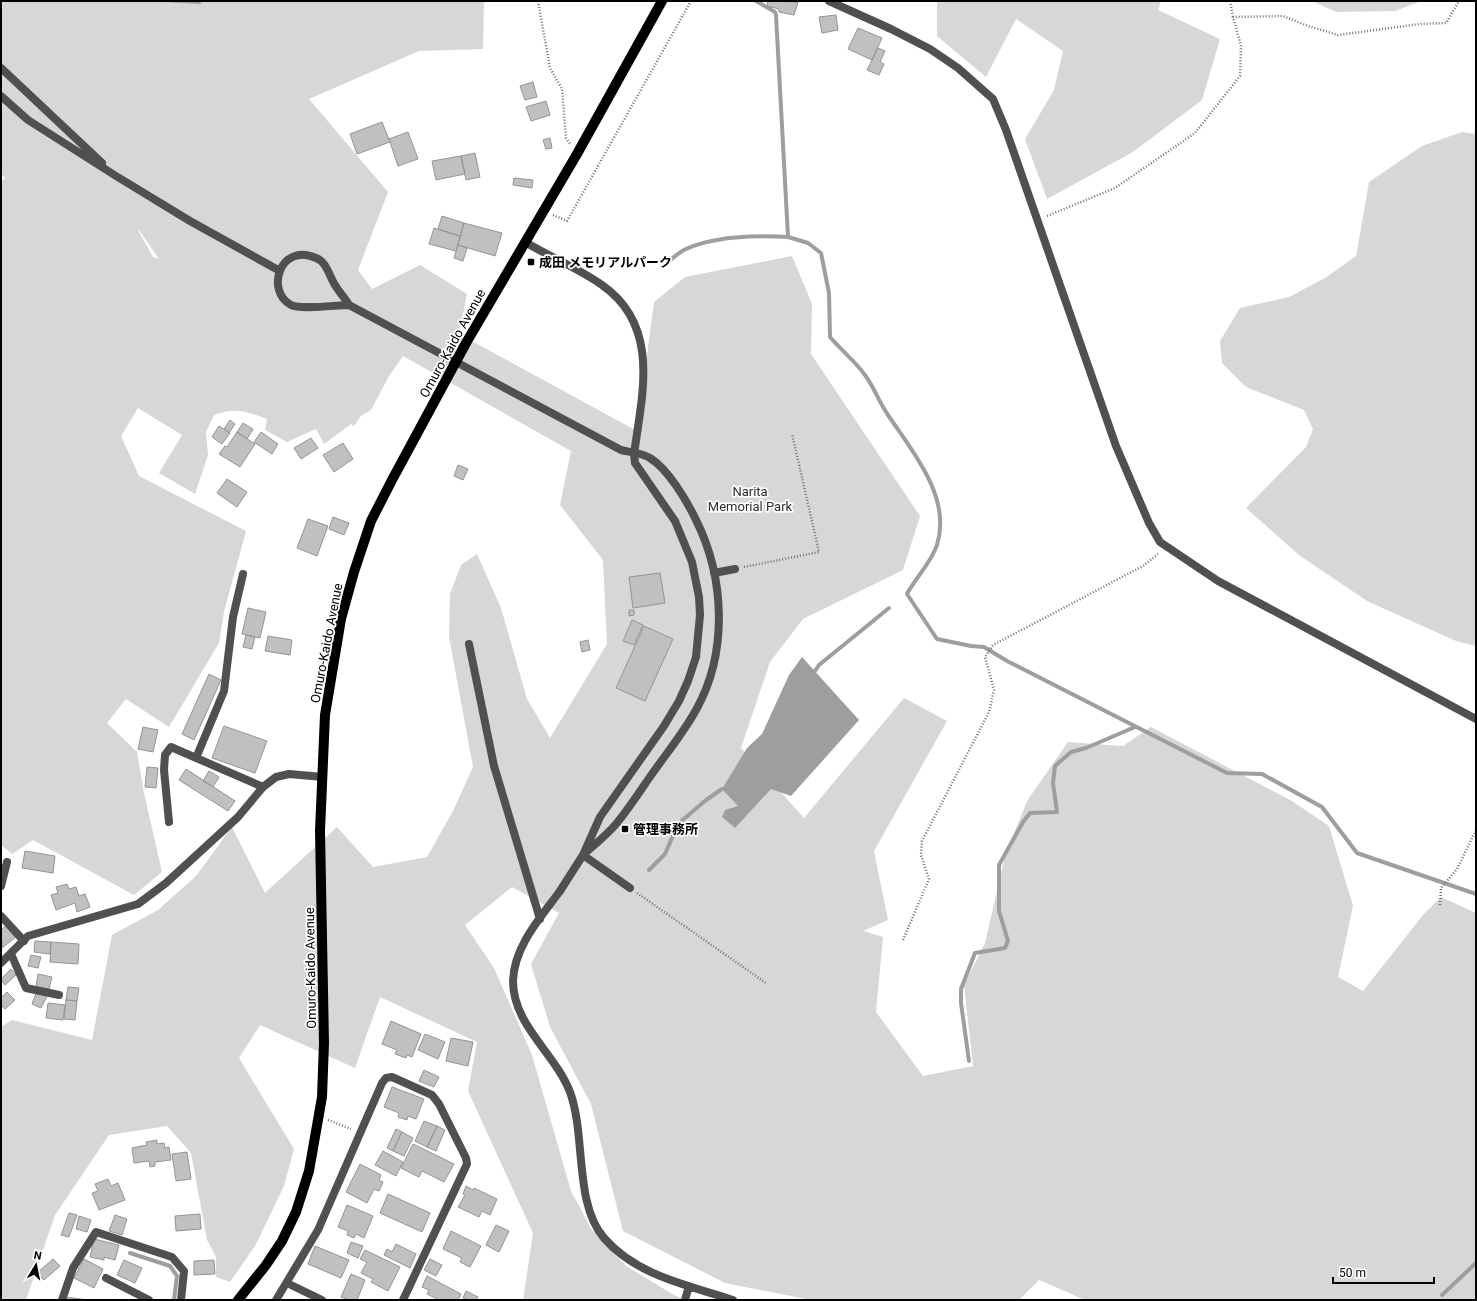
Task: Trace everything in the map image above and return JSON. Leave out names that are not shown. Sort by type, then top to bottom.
[{"type":"main road","name":"Omuro-Kaido Avenue","points":[[238,1300],[266,1265],[282,1240],[296,1212],[309,1171],[322,1097],[324,1043],[320,831],[325,715],[341,619],[354,572],[371,521],[466,342],[577,154],[662,1]]},
{"type":"street","points":[[829,1],[891,29],[930,49],[958,68],[993,99],[1006,130],[1116,446],[1149,523],[1160,542],[1218,581],[1476,719]]},
{"type":"street","points":[[1,68],[45,107],[116,176]]},
{"type":"street","points":[[1,96],[28,120],[116,176],[190,221],[280,271]]},
{"type":"street","points":[[525,242],[603,285],[622,304],[636,326],[643,347],[645,374],[634,454],[635,463],[675,521],[684,540],[692,562],[699,597],[699,635],[696,657],[679,701],[664,726],[600,817],[583,855],[526,940],[517,959],[513,980],[515,1002],[521,1016],[563,1077],[570,1093],[574,1109],[588,1206],[593,1223],[619,1253],[637,1266],[659,1276],[733,1300]]},
{"type":"street","points":[[350,305],[304,307],[292,305],[284,298],[279,289],[280,271],[285,260],[296,255],[317,258],[325,264],[334,284],[350,305],[621,450],[650,457],[680,491],[704,536],[714,573],[718,599],[718,639],[712,669],[696,710],[615,825],[583,855]]},
{"type":"street","points":[[714,573],[735,568]]},
{"type":"street","points":[[196,758],[224,691],[233,617],[243,574]]},
{"type":"street","points":[[469,644],[494,766],[540,919]]},
{"type":"street","points":[[169,822],[164,770],[165,755],[171,747],[263,787]]},
{"type":"street","points":[[1,963],[28,936],[138,904],[166,883],[238,817],[263,787],[276,777],[289,774],[323,777]]},
{"type":"street","points":[[583,855],[630,888]]},
{"type":"street","points":[[1,886],[7,862]]},
{"type":"street","points":[[1,916],[24,940]]},
{"type":"street","points":[[11,954],[26,988],[59,995]]},
{"type":"street","points":[[276,1300],[318,1230],[382,1083],[386,1078],[392,1077],[432,1095],[439,1104],[466,1158],[465,1171],[403,1300]]},
{"type":"street","points":[[62,1300],[73,1268],[96,1232],[172,1257],[184,1272],[181,1300]]},
{"type":"street","points":[[106,1278],[149,1300]]},
{"type":"street","points":[[286,1283],[322,1300]]},
{"type":"street","points":[[685,1300],[689,1286]]},
{"type":"path","points":[[538,1],[550,68],[562,89],[566,138],[577,154]]},
{"type":"path","points":[[543,211],[567,221],[690,1]]},
{"type":"path","points":[[1037,221],[1115,188],[1195,133],[1240,76],[1241,46],[1230,1]]},
{"type":"path","points":[[1233,17],[1283,16],[1308,26],[1338,35],[1420,24],[1446,23],[1460,1]]},
{"type":"path","points":[[735,568],[819,552],[792,434]]},
{"type":"path","points":[[903,940],[929,879],[921,855],[922,841],[989,712],[994,690],[985,657],[994,645],[1143,566],[1166,547]]},
{"type":"path","points":[[1440,905],[1441,888],[1457,869],[1476,830]]},
{"type":"path","points":[[630,888],[766,983]]},
{"type":"path","points":[[327,1120],[361,1133]]},
{"type":"green space","name":"Narita Memorial Park","points":[[1,1],[484,1],[483,49],[419,51],[309,99],[388,192],[358,270],[372,289],[420,265],[467,294],[459,334],[637,431],[654,302],[685,277],[792,256],[812,304],[811,354],[920,516],[903,570],[803,619],[770,662],[741,748],[804,818],[904,698],[947,721],[874,851],[888,920],[863,931],[883,937],[876,1012],[923,1076],[973,1066],[964,985],[985,943],[1005,856],[1027,801],[1068,742],[1123,746],[1151,727],[1292,801],[1329,826],[1353,906],[1338,977],[1363,991],[1423,915],[1441,897],[1476,913],[1476,1300],[1085,1300],[1039,1280],[1019,1300],[811,1300],[725,1283],[623,1231],[591,1104],[550,1027],[531,964],[559,913],[512,887],[465,925],[494,968],[532,1055],[571,1191],[592,1230],[626,1266],[674,1295],[686,1300],[523,1300],[533,1233],[468,1091],[477,1042],[380,997],[355,1068],[260,1025],[239,1058],[294,1149],[284,1186],[255,1246],[230,1282],[216,1277],[216,1257],[207,1240],[191,1153],[167,1126],[109,1135],[55,1215],[26,1300],[1,1300],[1,1027],[12,1020],[92,1040],[112,935],[158,910],[196,876],[232,827],[265,893],[337,827],[373,867],[427,857],[453,811],[473,767],[449,637],[450,594],[461,565],[477,554],[501,608],[527,699],[550,738],[607,644],[603,560],[560,505],[571,451],[403,356],[389,376],[371,410],[361,416],[354,426],[351,424],[324,444],[316,429],[287,442],[265,430],[267,419],[260,416],[240,411],[228,411],[214,415],[206,432],[208,455],[195,494],[159,473],[182,435],[138,408],[121,436],[139,476],[246,531],[224,612],[219,643],[169,727],[126,699],[107,723],[137,752],[144,793],[162,872],[134,895],[33,840],[12,854],[1,845],[1,182],[5,178],[1,174]],"holes":[[[139,230],[159,259],[153,257]]]},
{"type":"green space","points":[[937,1],[1161,1],[1158,10],[1220,39],[1202,100],[1133,152],[1047,199],[1025,139],[1054,90],[1063,51],[1016,19],[986,77],[937,36]]},
{"type":"green space","points":[[1312,1],[1422,1],[1395,11],[1336,12]]},
{"type":"green space","points":[[1462,132],[1476,134],[1476,646],[1456,641],[1367,601],[1299,555],[1246,508],[1306,447],[1313,429],[1304,410],[1246,387],[1222,363],[1220,341],[1240,308],[1289,297],[1325,278],[1356,256],[1369,182],[1422,146]]},
{"type":"shaded area","points":[[147,1],[203,1],[200,4]]},
{"type":"shaded area","points":[[802,657],[859,720],[791,796],[771,789],[735,828],[722,817],[725,810],[738,806],[722,789],[747,748],[762,734],[789,675]]},
{"type":"building","points":[[768,1],[798,2],[794,15],[779,12],[779,9],[767,6]]},
{"type":"building","points":[[836,15],[838,30],[822,33],[819,17]]},
{"type":"building","points":[[858,28],[882,38],[872,60],[848,49]]},
{"type":"building","points":[[878,48],[885,51],[880,62],[884,64],[879,75],[867,70]]},
{"type":"building","points":[[533,82],[537,97],[525,100],[520,86]]},
{"type":"building","points":[[546,101],[550,115],[531,121],[526,107]]},
{"type":"building","points":[[382,122],[390,142],[357,154],[350,134]]},
{"type":"building","points":[[408,132],[418,159],[398,166],[389,139]]},
{"type":"building","points":[[550,138],[552,148],[546,149],[543,140]]},
{"type":"building","points":[[475,153],[480,177],[466,180],[461,156]]},
{"type":"building","points":[[461,156],[465,174],[436,180],[432,161]]},
{"type":"building","points":[[514,178],[533,180],[532,188],[513,185]]},
{"type":"building","points":[[442,216],[464,223],[460,236],[438,229]]},
{"type":"building","points":[[464,223],[502,233],[495,256],[458,245]]},
{"type":"building","points":[[434,228],[460,236],[456,251],[429,244]]},
{"type":"building","points":[[458,245],[467,248],[463,261],[454,258]]},
{"type":"building","points":[[230,420],[235,424],[229,433],[224,429]]},
{"type":"building","points":[[243,423],[253,429],[247,439],[237,432]]},
{"type":"building","points":[[219,426],[230,433],[222,444],[212,437]]},
{"type":"building","points":[[237,432],[255,444],[240,467],[219,454],[225,446],[227,447]]},
{"type":"building","points":[[261,432],[278,444],[272,454],[254,442]]},
{"type":"building","points":[[311,438],[318,448],[301,459],[294,448]]},
{"type":"building","points":[[343,443],[353,459],[334,472],[323,455]]},
{"type":"building","points":[[458,465],[468,469],[463,480],[454,476]]},
{"type":"building","points":[[227,479],[247,492],[237,507],[217,493]]},
{"type":"building","points":[[333,517],[349,523],[344,535],[329,529]]},
{"type":"building","points":[[308,519],[328,526],[317,556],[297,548]]},
{"type":"building","points":[[660,573],[665,603],[633,608],[629,577]]},
{"type":"building","points":[[248,608],[266,612],[260,638],[242,634]]},
{"type":"building","points":[[629,610],[634,610],[634,615],[629,616]]},
{"type":"building","points":[[632,620],[643,625],[634,645],[623,641]]},
{"type":"building","points":[[644,626],[673,639],[645,701],[616,688]]},
{"type":"building","points":[[246,635],[255,637],[252,649],[243,647]]},
{"type":"building","points":[[268,636],[292,640],[290,655],[265,651]]},
{"type":"building","points":[[588,640],[590,650],[582,652],[580,642]]},
{"type":"building","points":[[209,674],[221,680],[194,740],[182,734]]},
{"type":"building","points":[[224,726],[267,741],[255,773],[212,758]]},
{"type":"building","points":[[143,727],[158,730],[153,752],[138,749]]},
{"type":"building","points":[[147,767],[158,768],[156,788],[145,787]]},
{"type":"building","points":[[186,769],[235,801],[228,811],[179,780]]},
{"type":"building","points":[[209,771],[219,777],[213,787],[203,781]]},
{"type":"building","points":[[25,851],[55,856],[53,873],[22,868]]},
{"type":"building","points":[[67,884],[69,889],[76,887],[79,896],[85,894],[90,907],[77,912],[75,903],[56,910],[51,895],[58,893],[56,887]]},
{"type":"building","points":[[7,925],[16,937],[2,948],[1,930]]},
{"type":"building","points":[[35,941],[51,942],[50,954],[34,952]]},
{"type":"building","points":[[51,942],[79,944],[78,964],[50,962]]},
{"type":"building","points":[[31,955],[41,957],[38,968],[28,966]]},
{"type":"building","points":[[11,969],[16,975],[5,985],[1,979]]},
{"type":"building","points":[[38,974],[52,977],[49,989],[36,987]]},
{"type":"building","points":[[68,987],[79,988],[77,1001],[66,1000]]},
{"type":"building","points":[[37,991],[47,996],[41,1008],[32,1004]]},
{"type":"building","points":[[7,992],[15,1000],[5,1009],[1,1005],[1,998]]},
{"type":"building","points":[[66,1000],[77,1001],[75,1020],[64,1019]]},
{"type":"building","points":[[48,1003],[65,1005],[63,1020],[46,1018]]},
{"type":"building","points":[[391,1021],[421,1034],[412,1057],[407,1055],[406,1058],[395,1054],[397,1050],[382,1044]]},
{"type":"building","points":[[425,1034],[445,1042],[438,1059],[418,1050]]},
{"type":"building","points":[[451,1038],[473,1042],[468,1066],[446,1061]]},
{"type":"building","points":[[424,1070],[439,1077],[434,1087],[419,1081]]},
{"type":"building","points":[[392,1087],[424,1099],[416,1119],[408,1116],[407,1120],[398,1117],[399,1113],[384,1107]]},
{"type":"building","points":[[424,1121],[437,1126],[427,1147],[415,1141]]},
{"type":"building","points":[[437,1126],[445,1130],[436,1151],[427,1147]]},
{"type":"building","points":[[396,1129],[402,1132],[393,1151],[387,1148]]},
{"type":"building","points":[[402,1132],[413,1138],[404,1156],[393,1151]]},
{"type":"building","points":[[157,1140],[157,1144],[164,1143],[165,1148],[169,1147],[171,1160],[155,1162],[155,1166],[150,1167],[149,1161],[134,1163],[132,1148],[147,1145],[146,1142]]},
{"type":"building","points":[[413,1144],[454,1164],[444,1182],[422,1171],[419,1177],[401,1168]]},
{"type":"building","points":[[383,1151],[403,1162],[396,1176],[375,1165]]},
{"type":"building","points":[[187,1152],[191,1179],[176,1181],[172,1154]]},
{"type":"building","points":[[360,1164],[381,1175],[379,1180],[383,1182],[379,1191],[374,1189],[367,1203],[346,1192]]},
{"type":"building","points":[[108,1179],[111,1186],[118,1183],[125,1200],[99,1210],[92,1193],[98,1191],[95,1184]]},
{"type":"building","points":[[466,1186],[473,1190],[474,1188],[497,1199],[490,1215],[482,1211],[479,1217],[458,1207],[465,1195],[463,1194]]},
{"type":"building","points":[[388,1194],[430,1213],[422,1232],[380,1213]]},
{"type":"building","points":[[347,1205],[373,1216],[364,1238],[356,1234],[354,1238],[347,1235],[348,1231],[338,1227]]},
{"type":"building","points":[[69,1213],[77,1215],[69,1237],[61,1235]]},
{"type":"building","points":[[200,1214],[201,1229],[176,1231],[175,1216]]},
{"type":"building","points":[[115,1215],[127,1219],[122,1235],[109,1231]]},
{"type":"building","points":[[79,1216],[91,1220],[87,1232],[76,1229]]},
{"type":"building","points":[[496,1225],[509,1231],[499,1252],[486,1245]]},
{"type":"building","points":[[451,1231],[481,1246],[470,1267],[460,1262],[462,1258],[443,1249]]},
{"type":"building","points":[[94,1239],[119,1245],[115,1260],[104,1257],[104,1260],[90,1257]]},
{"type":"building","points":[[351,1242],[363,1246],[358,1258],[347,1253]]},
{"type":"building","points":[[396,1244],[416,1254],[410,1268],[384,1255],[387,1249],[392,1252]]},
{"type":"building","points":[[315,1246],[349,1260],[341,1278],[308,1264]]},
{"type":"building","points":[[365,1250],[400,1267],[388,1291],[371,1282],[373,1279],[361,1273],[367,1262],[360,1259]]},
{"type":"building","points":[[53,1259],[60,1266],[44,1280],[37,1273]]},
{"type":"building","points":[[84,1259],[103,1269],[94,1288],[74,1278]]},
{"type":"building","points":[[430,1259],[442,1265],[436,1276],[424,1270]]},
{"type":"building","points":[[124,1260],[142,1268],[135,1283],[117,1275]]},
{"type":"building","points":[[214,1260],[215,1274],[194,1275],[194,1261]]},
{"type":"building","points":[[351,1274],[365,1280],[357,1300],[349,1300],[341,1297]]},
{"type":"building","points":[[427,1276],[461,1294],[458,1300],[439,1300],[427,1294],[429,1290],[422,1287]]},
{"type":"building","points":[[466,1291],[478,1297],[476,1300],[468,1300],[463,1298]]},
{"type":"building","points":[[66,1297],[88,1300],[66,1300]]},
{"type":"waterway","points":[[756,1],[775,12],[776,15],[788,237],[808,243],[821,253],[829,293],[830,337],[857,365],[868,380],[885,410],[918,459],[934,492],[939,510],[940,527],[937,545],[931,558],[907,594],[937,639],[984,647],[1007,661],[1227,773],[1262,774],[1322,807],[1357,853],[1476,894]]},
{"type":"waterway","points":[[662,267],[678,254],[695,245],[721,239],[763,236],[788,237]]},
{"type":"waterway","points":[[815,671],[819,665],[889,608]]},
{"type":"waterway","points":[[969,1061],[961,1003],[961,989],[975,953],[1005,948],[1008,941],[999,911],[999,865],[1023,822],[1030,813],[1057,812],[1053,783],[1055,766],[1071,752],[1086,748],[1135,727]]},
{"type":"waterway","points":[[649,870],[665,854],[678,824],[706,800],[722,789]]},
{"type":"waterway","points":[[130,1253],[170,1266],[177,1276],[174,1300]]},
{"type":"waterway","points":[[1442,1295],[1476,1263]]},
{"type":"place","name":"成田 メモリアルパーク","points":[[531,262]]},
{"type":"place","name":"管理事務所","points":[[625,829]]}]
